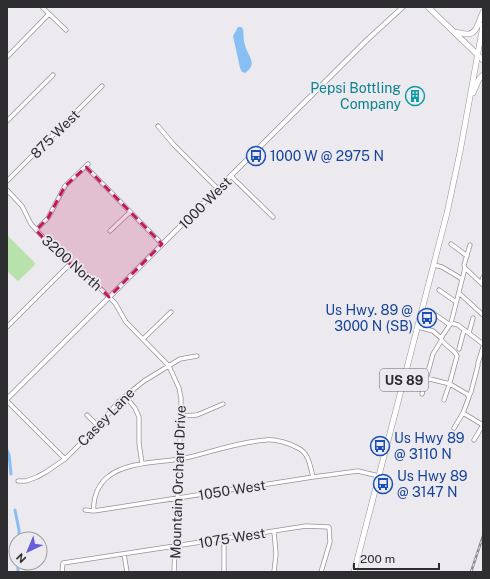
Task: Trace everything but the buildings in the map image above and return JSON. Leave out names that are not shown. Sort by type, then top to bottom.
[{"type":"main road","points":[[428,7],[483,60]]},
{"type":"main road","points":[[454,32],[472,33],[477,28],[483,12]]},
{"type":"main road","name":"US 89","points":[[354,572],[453,188],[483,25]]},
{"type":"main road","points":[[470,99],[479,79],[483,75]]},
{"type":"street","points":[[42,7],[66,30]]},
{"type":"street","name":"1000 West","points":[[7,400],[368,39],[403,7]]},
{"type":"street","points":[[7,57],[49,14]]},
{"type":"street","points":[[7,121],[53,75]]},
{"type":"street","name":"875 West","points":[[7,182],[102,86]]},
{"type":"street","points":[[158,126],[174,145],[218,189]]},
{"type":"street","points":[[36,230],[48,218],[65,186],[87,165],[162,244]]},
{"type":"street","points":[[231,176],[273,217]]},
{"type":"street","name":"3200 North","points":[[7,190],[19,202],[27,219],[36,230],[70,264],[83,272],[109,297]]},
{"type":"street","points":[[110,231],[130,212]]},
{"type":"street","points":[[451,244],[467,256]]},
{"type":"street","points":[[422,394],[432,354],[451,324],[465,268],[464,265],[470,246]]},
{"type":"street","points":[[7,328],[70,264]]},
{"type":"street","points":[[434,265],[442,266],[462,279]]},
{"type":"street","points":[[465,268],[482,284]]},
{"type":"street","points":[[482,284],[483,277]]},
{"type":"street","points":[[439,290],[456,302]]},
{"type":"street","points":[[459,293],[483,315]]},
{"type":"street","name":"Mountain Orchard Drive","points":[[109,297],[117,307],[123,319],[169,366],[179,388],[181,398],[181,416],[174,572]]},
{"type":"street","points":[[143,339],[171,312]]},
{"type":"street","points":[[433,313],[451,324],[458,325],[483,345],[471,392],[463,413],[454,428]]},
{"type":"street","points":[[469,333],[473,318]]},
{"type":"street","points":[[418,327],[433,331],[455,352],[457,356],[450,384],[444,400]]},
{"type":"street","points":[[459,349],[464,330]]},
{"type":"street","name":"Casey Lane","points":[[18,481],[26,481],[37,477],[65,459],[98,426],[118,402],[144,381],[184,358],[197,356]]},
{"type":"street","points":[[426,378],[450,384],[469,396]]},
{"type":"street","points":[[125,396],[135,408],[139,417],[139,443],[142,464]]},
{"type":"street","points":[[7,400],[65,459]]},
{"type":"street","points":[[181,416],[197,415],[223,404]]},
{"type":"street","points":[[463,413],[483,425],[474,440]]},
{"type":"street","points":[[87,415],[98,426]]},
{"type":"street","points":[[94,511],[93,506],[99,486],[108,476],[119,469],[179,459],[232,446],[271,440],[299,448],[308,458],[313,477]]},
{"type":"street","name":"1050 West","points":[[85,510],[94,511],[358,471],[379,476]]},
{"type":"street","name":"1075 West","points":[[62,572],[63,563],[306,526],[329,527],[330,542],[321,572]]},
{"type":"street","points":[[274,531],[276,554],[274,572]]},
{"type":"street","points":[[224,539],[224,572]]},
{"type":"street","points":[[124,554],[127,572]]},
{"type":"highlighted area","points":[[86,167],[162,244],[109,297],[83,271],[65,261],[36,230],[48,218],[65,186]]},
{"type":"green space","points":[[7,235],[35,263],[34,266],[18,281],[7,271]]},
{"type":"water","points":[[238,27],[243,29],[244,43],[252,63],[249,70],[245,73],[242,72],[240,68],[233,36]]},
{"type":"waterway","points":[[7,450],[11,474]]},
{"type":"waterway","points":[[15,510],[19,531]]},
{"type":"railway","points":[[471,572],[483,536]]},
{"type":"place","name":"Pepsi Bottling Company","points":[[415,96]]},
{"type":"place","name":"1000 W @ 2975 N","points":[[256,156]]},
{"type":"place","name":"Us Hwy. 89 @ 3000 N (SB)","points":[[427,318]]},
{"type":"place","name":"Us Hwy 89 @ 3110 N","points":[[380,446]]},
{"type":"place","name":"Us Hwy 89 @ 3147 N","points":[[383,484]]}]
